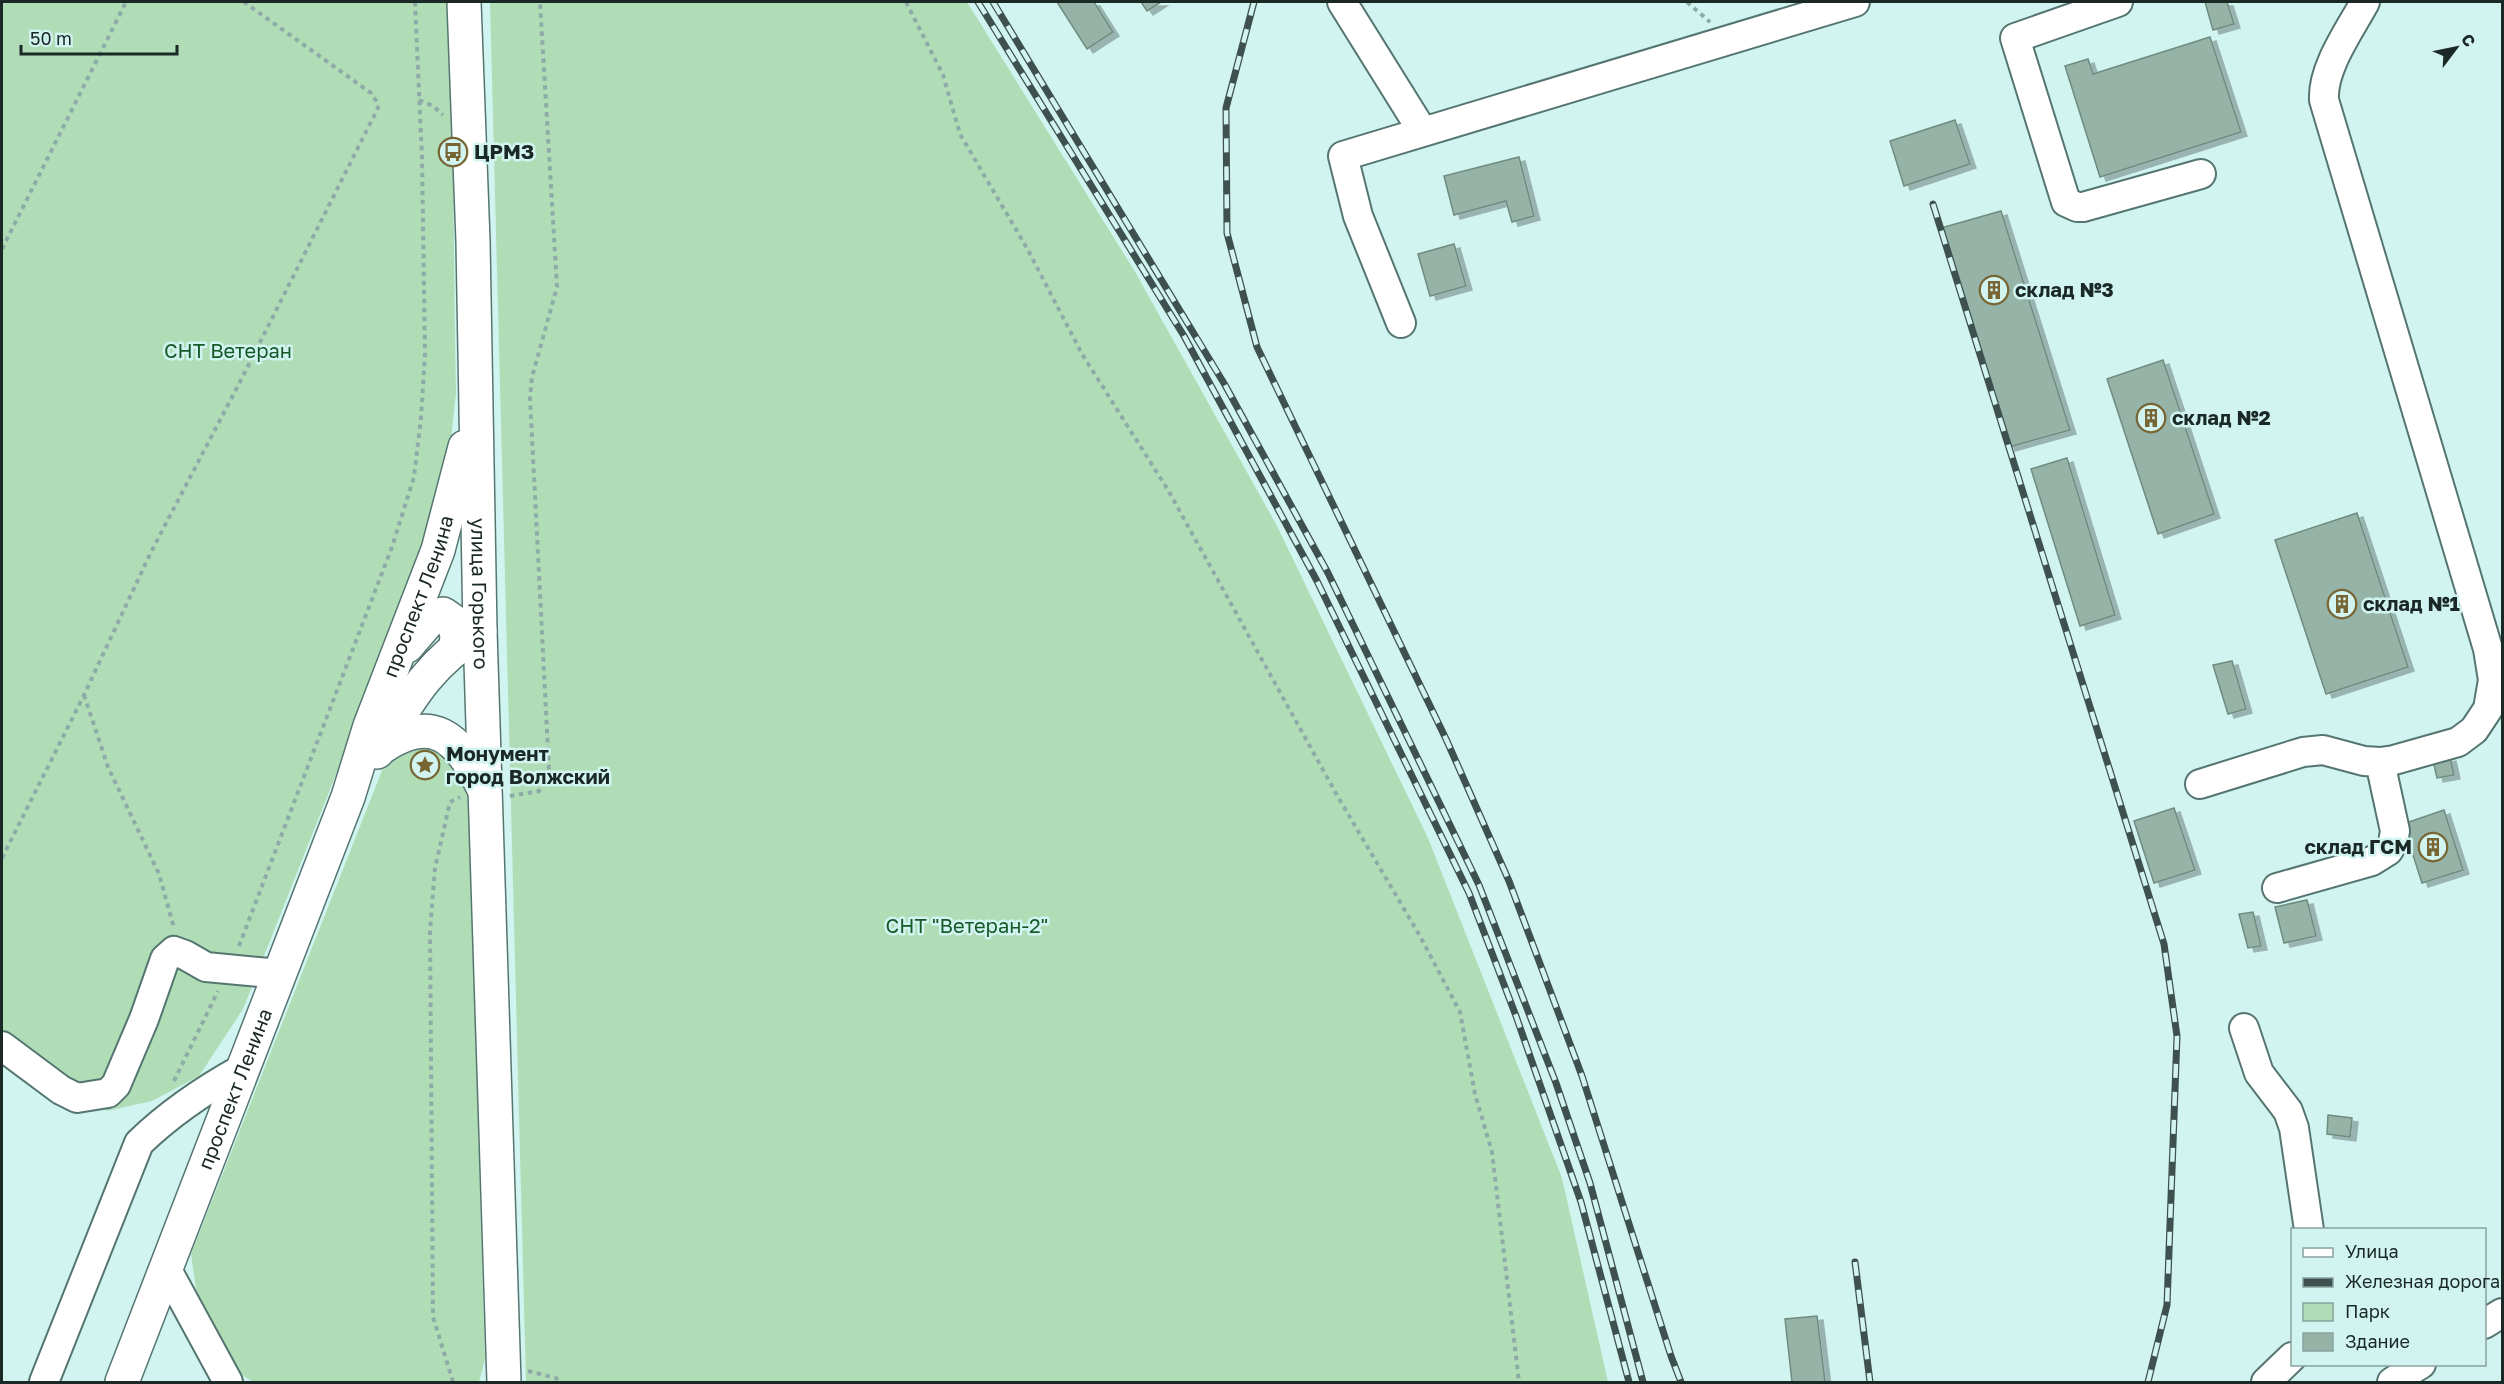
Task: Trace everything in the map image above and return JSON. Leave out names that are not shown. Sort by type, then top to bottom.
[{"type":"main road","points":[[464,2],[477,393]]},
{"type":"main road","name":"улица Горького","points":[[477,393],[468,639],[487,796],[504,1375]]},
{"type":"main road","name":"проспект Ленина","points":[[122,1383],[348,797],[370,726],[438,550],[454,495],[477,393]]},
{"type":"main road","points":[[395,663],[420,628],[431,618],[443,614],[453,621],[457,635],[468,639]]},
{"type":"main road","name":"проспект Ленина","points":[[348,797],[427,676],[468,639]]},
{"type":"main road","points":[[378,750],[404,734],[417,731],[432,732],[447,738],[461,748],[487,796]]},
{"type":"street","points":[[1342,2],[1423,132]]},
{"type":"street","points":[[1401,323],[1358,216],[1343,156],[1855,2]]},
{"type":"street","points":[[2118,2],[2015,38],[2066,202],[2083,207],[2201,174]]},
{"type":"street","points":[[2200,784],[2303,752],[2323,750],[2364,761],[2394,760],[2458,742],[2474,730],[2488,709],[2493,680],[2484,638],[2324,100],[2323,88],[2329,69],[2366,2]]},
{"type":"street","points":[[2277,888],[2372,861],[2388,851],[2393,843],[2395,831],[2380,762]]},
{"type":"street","points":[[2,1046],[61,1090],[77,1098],[108,1093],[116,1085],[144,1019],[165,959],[174,951],[206,967],[280,974]]},
{"type":"street","points":[[2244,1028],[2259,1073],[2288,1111],[2294,1128],[2309,1228]]},
{"type":"street","points":[[44,1383],[139,1143],[160,1123],[203,1091],[242,1069]]},
{"type":"street","points":[[166,1268],[228,1383]]},
{"type":"street","points":[[2486,1323],[2502,1313]]},
{"type":"street","points":[[2266,1383],[2291,1358]]},
{"type":"street","points":[[2392,1383],[2419,1366]]},
{"type":"path","points":[[2,249],[126,2]]},
{"type":"path","points":[[2,858],[84,694],[151,552],[242,378],[378,108],[371,93],[244,2]]},
{"type":"path","points":[[172,1084],[184,1065],[229,969],[392,546],[414,477],[422,418],[425,354],[422,158],[415,2]]},
{"type":"path","points":[[453,1383],[433,1317],[430,930],[435,868],[450,802],[457,797],[519,796],[539,791],[546,783],[549,770],[530,398],[532,377],[557,287],[540,2]]},
{"type":"path","points":[[906,2],[944,75],[960,134],[1028,250],[1082,354],[1168,490],[1338,797],[1420,936],[1460,1012],[1475,1094],[1492,1152],[1519,1383]]},
{"type":"path","points":[[84,694],[108,767],[159,874],[175,933],[185,955]]},
{"type":"path","points":[[504,1375],[556,1378],[560,1383]]},
{"type":"green space","name":"СНТ Ветеран","points":[[2,2],[446,2],[453,152],[456,393],[450,449],[422,557],[243,1009],[199,1076],[152,1101],[107,1111],[2,1033]]},
{"type":"green space","name":"СНТ \"Ветеран-2\"","points":[[490,2],[967,2],[1134,270],[1277,526],[1428,838],[1562,1178],[1608,1382],[526,1382]]},
{"type":"green space","points":[[410,746],[439,746],[468,786],[485,1359],[479,1382],[253,1382],[236,1371],[202,1310],[191,1254],[385,763]]},
{"type":"building","points":[[1057,2],[1094,2],[1113,32],[1087,49]]},
{"type":"building","points":[[1141,2],[1161,2],[1147,11]]},
{"type":"building","points":[[2205,2],[2227,2],[2234,24],[2213,30]]},
{"type":"building","points":[[2210,37],[2241,132],[2100,177],[2065,66],[2088,59],[2093,74]]},
{"type":"building","points":[[1955,120],[1970,164],[1904,186],[1890,141]]},
{"type":"building","points":[[1519,157],[1534,216],[1512,222],[1506,201],[1454,215],[1444,176]]},
{"type":"building","name":"склад №3","points":[[2001,211],[2070,430],[2009,447],[1982,353],[1941,228]]},
{"type":"building","points":[[1454,244],[1466,286],[1430,296],[1418,254]]},
{"type":"building","name":"склад №2","points":[[2163,360],[2214,514],[2158,534],[2107,379]]},
{"type":"building","points":[[2067,458],[2115,615],[2080,626],[2031,469]]},
{"type":"building","name":"склад №1","points":[[2357,513],[2408,667],[2326,694],[2275,540]]},
{"type":"building","points":[[2232,661],[2246,709],[2228,714],[2213,665]]},
{"type":"building","points":[[2450,757],[2454,775],[2437,778],[2433,760]]},
{"type":"building","points":[[2174,808],[2195,870],[2154,883],[2134,821]]},
{"type":"building","name":"склад ГСМ","points":[[2444,810],[2463,870],[2422,883],[2403,824]]},
{"type":"building","points":[[2307,900],[2316,936],[2284,943],[2275,907]]},
{"type":"building","points":[[2253,912],[2261,946],[2248,948],[2239,914]]},
{"type":"building","points":[[2328,1115],[2352,1118],[2350,1137],[2327,1134]]},
{"type":"building","points":[[1817,1316],[1825,1382],[1792,1382],[1785,1319]]},
{"type":"railway","points":[[978,2],[1184,336],[1317,581],[1469,893],[1516,1016],[1581,1202],[1629,1382]]},
{"type":"railway","points":[[993,2],[1225,385],[1328,573],[1479,885],[1556,1083],[1590,1183],[1643,1382]]},
{"type":"railway","points":[[1254,2],[1226,108],[1227,233],[1257,347],[1446,739],[1509,881],[1582,1076],[1681,1382]]},
{"type":"railway","points":[[1933,204],[2164,944],[2177,1036],[2167,1305],[2148,1382]]},
{"type":"railway","points":[[1855,1262],[1870,1382]]},
{"type":"place","name":"ЦРМЗ","points":[[453,152]]},
{"type":"place","name":"склад №3","points":[[1994,290]]},
{"type":"place","name":"склад №2","points":[[2151,418]]},
{"type":"place","name":"склад №1","points":[[2342,604]]},
{"type":"place","name":"Монумент город Волжский","points":[[425,765]]},
{"type":"place","name":"склад ГСМ","points":[[2433,847]]}]
